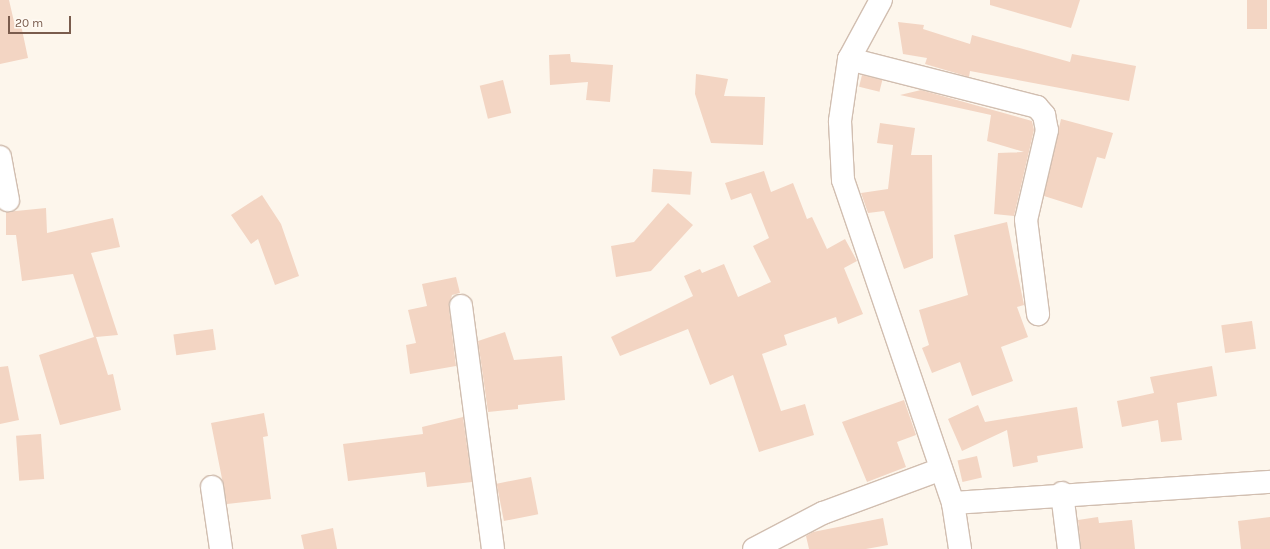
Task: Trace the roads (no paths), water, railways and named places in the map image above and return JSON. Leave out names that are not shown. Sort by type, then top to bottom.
[{"type":"street","points":[[880,0],[849,59],[840,121],[843,180],[857,230],[953,503],[960,549]]},
{"type":"street","points":[[849,59],[1037,107],[1044,115],[1047,130],[1026,220],[1038,314]]},
{"type":"street","points":[[0,157],[8,200]]},
{"type":"street","points":[[460,306],[493,549]]},
{"type":"street","points":[[754,549],[823,513],[941,468]]},
{"type":"street","points":[[953,503],[1062,493],[1270,482]]},
{"type":"street","points":[[212,487],[221,549]]},
{"type":"street","points":[[1062,493],[1069,549]]}]
